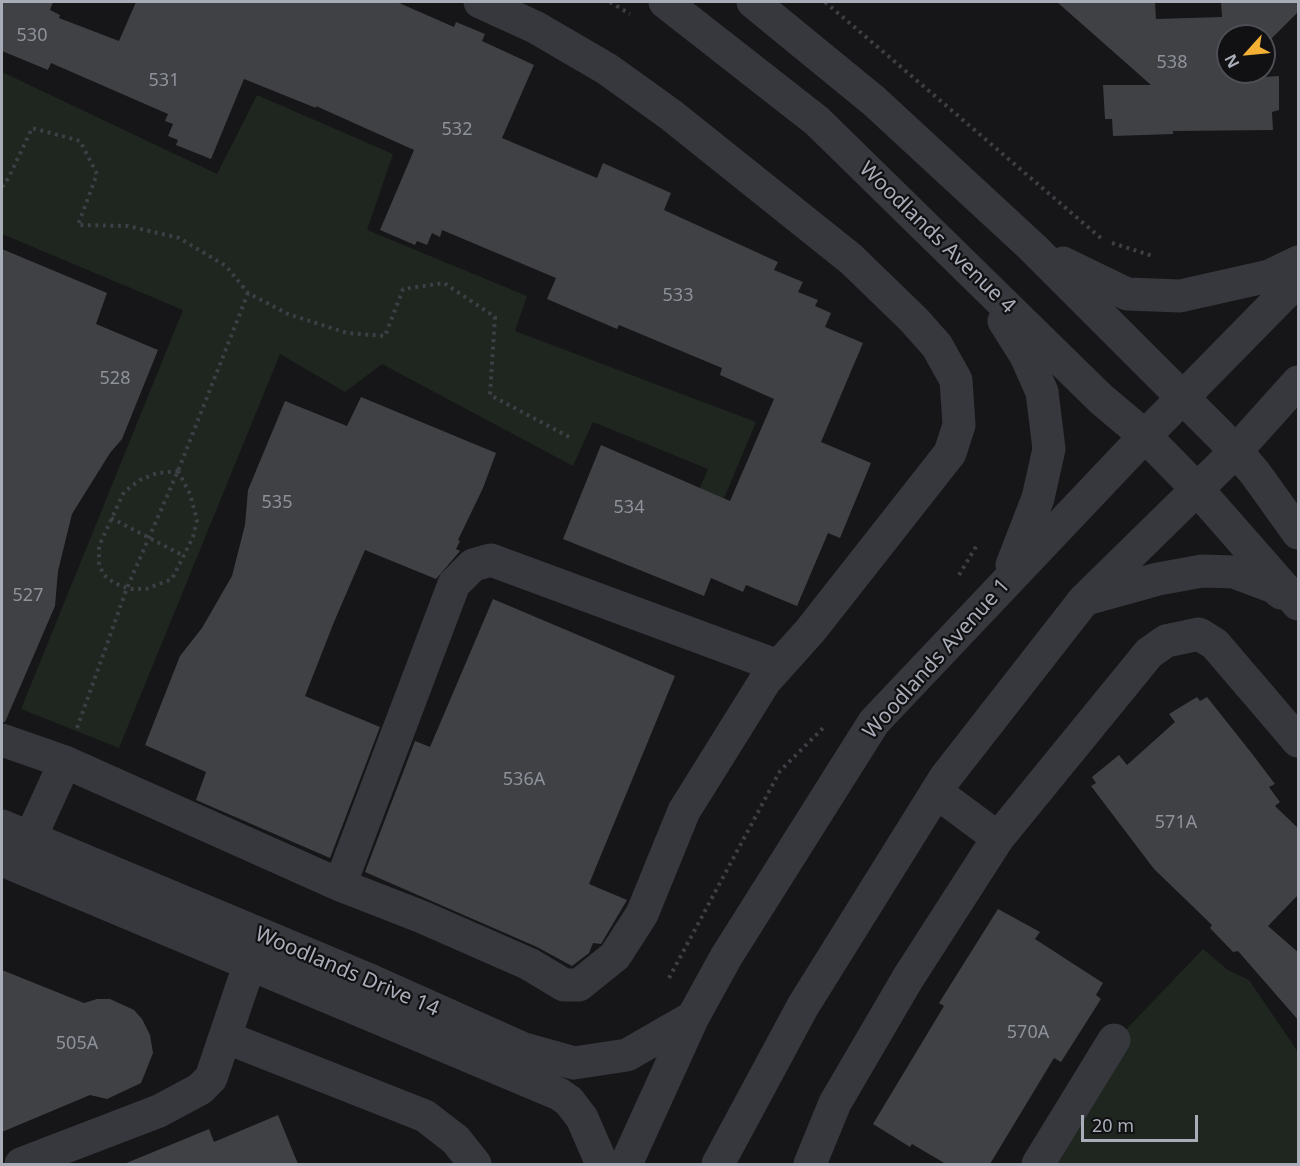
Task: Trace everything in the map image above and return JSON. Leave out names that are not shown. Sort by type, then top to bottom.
[{"type":"street","points":[[2,740],[65,762],[340,885],[422,917],[529,964],[564,985],[579,985],[599,972],[615,956],[632,931],[642,914],[684,811],[765,681],[810,631],[950,453],[959,424],[956,380],[937,346],[914,320],[851,259],[671,115],[607,69],[535,27],[480,2]]},
{"type":"street","name":"Woodlands Avenue 4","points":[[665,2],[817,121],[1101,399],[1145,436],[1197,489],[1299,604]]},
{"type":"street","points":[[753,2],[874,101],[1032,247],[1236,452],[1255,473],[1299,533]]},
{"type":"street","points":[[1032,247],[1102,284],[1127,294],[1152,296],[1180,296],[1223,289],[1269,276],[1299,262]]},
{"type":"street","points":[[958,259],[999,311],[1026,356],[1042,392],[1049,449],[1038,498],[1018,554],[998,590]]},
{"type":"street","name":"Woodlands Avenue 1","points":[[626,1164],[693,1017],[726,957],[874,722],[1145,436],[1299,280]]},
{"type":"street","points":[[718,1164],[803,1006],[936,792],[1084,600],[1236,452],[1299,382]]},
{"type":"street","points":[[340,885],[454,584],[473,565],[491,560],[778,666]]},
{"type":"street","points":[[1084,600],[1158,579],[1202,571],[1234,572],[1274,587],[1299,610]]},
{"type":"street","points":[[810,1164],[835,1102],[908,978],[998,838],[1149,653],[1166,641],[1199,634],[1215,644],[1299,741]]},
{"type":"street","points":[[10,863],[15,831],[65,762]]},
{"type":"street","points":[[936,792],[998,838]]},
{"type":"street","name":"Woodlands Drive 14","points":[[15,831],[525,1049],[574,1063],[627,1055],[693,1017]]},
{"type":"street","name":"Woodlands Drive 14","points":[[10,863],[248,966],[559,1094],[569,1101],[582,1118],[602,1164]]},
{"type":"street","points":[[21,1164],[159,1112],[200,1089],[211,1078],[260,935]]},
{"type":"street","points":[[225,1037],[425,1116],[456,1140],[475,1164]]},
{"type":"street","points":[[1038,1164],[1114,1040]]},
{"type":"path","points":[[825,2],[1104,240],[1163,259]]},
{"type":"path","points":[[2,187],[32,128],[80,141],[97,174],[78,225],[128,226],[178,238],[226,266],[248,293],[288,314],[347,333],[385,336],[403,289],[444,283],[495,317],[490,395],[573,440]]},
{"type":"path","points":[[65,762],[127,588],[178,471],[248,293]]},
{"type":"path","points":[[178,471],[190,494],[197,520],[184,556],[172,579],[146,589],[127,588],[109,579],[99,565],[99,546],[124,492],[140,480],[157,472],[178,471]]},
{"type":"path","points":[[111,518],[184,556]]},
{"type":"shaded area","points":[[2,72],[217,174],[257,95],[393,154],[367,230],[527,296],[515,331],[756,422],[722,503],[698,492],[708,469],[593,422],[573,466],[382,364],[345,392],[280,354],[119,748],[21,709],[183,310],[2,234]]},
{"type":"shaded area","points":[[1203,949],[1228,970],[1249,980],[1298,1052],[1298,1164],[1042,1164],[1115,1041]]},
{"type":"building","points":[[2,2],[53,2],[50,10],[60,15],[59,18],[119,41],[136,2],[397,2],[454,27],[456,22],[485,34],[482,41],[534,65],[502,138],[597,178],[603,163],[671,193],[664,210],[778,262],[774,270],[803,282],[798,292],[818,300],[815,306],[831,313],[825,327],[863,343],[821,442],[871,463],[840,538],[828,533],[797,606],[746,585],[743,592],[711,578],[704,596],[563,539],[601,445],[730,501],[774,399],[720,375],[722,368],[619,325],[617,329],[547,299],[556,278],[442,230],[440,237],[432,233],[427,245],[417,241],[415,245],[380,230],[414,150],[316,106],[316,108],[244,79],[211,159],[176,145],[178,140],[168,136],[173,124],[165,121],[168,114],[51,63],[48,70],[2,51]]},
{"type":"building","points":[[1057,2],[1155,2],[1156,19],[1222,17],[1221,2],[1299,2],[1299,11],[1276,34],[1276,24],[1216,24],[1216,84],[1276,84],[1276,76],[1279,76],[1279,110],[1272,112],[1273,130],[1173,131],[1173,134],[1113,136],[1112,119],[1105,119],[1103,85],[1151,85]]},
{"type":"building","points":[[2,249],[107,293],[96,324],[158,350],[122,439],[110,453],[72,514],[58,571],[55,606],[5,722],[2,722]]},
{"type":"building","points":[[361,397],[496,453],[483,488],[458,540],[460,541],[456,549],[460,551],[436,579],[365,550],[334,622],[305,696],[380,727],[330,858],[196,800],[206,772],[145,745],[180,656],[202,628],[232,576],[245,525],[248,490],[285,401],[347,426]]},
{"type":"building","points":[[493,599],[675,676],[589,884],[627,900],[601,944],[593,943],[589,953],[572,966],[537,947],[365,872],[415,741],[430,747]]},
{"type":"building","points":[[1197,697],[1200,701],[1207,697],[1253,755],[1275,784],[1269,787],[1280,802],[1275,806],[1299,829],[1299,894],[1268,926],[1299,953],[1299,1021],[1238,951],[1233,952],[1210,928],[1212,925],[1154,869],[1091,786],[1096,783],[1092,777],[1119,755],[1127,765],[1175,722],[1169,714]]},
{"type":"building","points":[[998,909],[1040,932],[1035,939],[1103,983],[1096,995],[1101,999],[1061,1062],[1054,1058],[990,1164],[946,1164],[912,1144],[910,1147],[873,1124],[944,1006],[939,1003]]},
{"type":"building","points":[[2,970],[84,1003],[97,999],[110,999],[134,1010],[142,1019],[150,1035],[153,1053],[141,1083],[107,1099],[90,1095],[2,1132]]},
{"type":"building","points":[[278,1115],[298,1164],[124,1164],[209,1129],[214,1142]]}]
